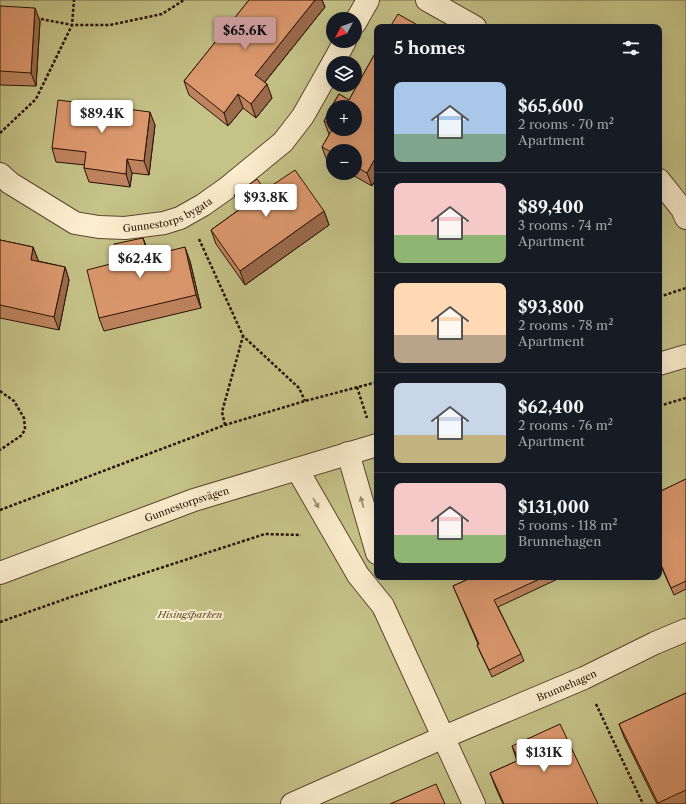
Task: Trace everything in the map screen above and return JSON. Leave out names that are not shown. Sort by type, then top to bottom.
[{"type":"street","points":[[362,12],[368,0]]},
{"type":"street","points":[[427,0],[470,24]]},
{"type":"street","name":"Gunnestorps bygata","points":[[0,174],[10,183],[75,223],[99,227],[125,228],[164,223],[187,214],[203,205],[227,188],[283,142],[303,116],[326,75]]},
{"type":"street","points":[[662,184],[682,209],[686,218]]},
{"type":"street","points":[[662,363],[686,356]]},
{"type":"street","name":"Gunnestorpsvägen","points":[[0,573],[194,500],[374,446]]},
{"type":"street","points":[[348,453],[374,543]]},
{"type":"street","points":[[297,469],[358,575],[383,606],[398,635],[412,671],[444,736],[474,804]]},
{"type":"street","points":[[381,580],[383,606]]},
{"type":"street","name":"Brunnehagen","points":[[292,804],[444,736],[584,678],[655,643],[686,630]]},
{"type":"path","points":[[0,133],[36,100],[72,25],[74,0]]},
{"type":"path","points":[[32,17],[72,25],[110,25],[162,14],[184,0]]},
{"type":"path","points":[[187,214],[243,336],[299,388],[305,401]]},
{"type":"path","points":[[662,296],[686,288]]},
{"type":"path","points":[[225,425],[222,412],[243,336]]},
{"type":"path","points":[[0,510],[225,425],[305,401],[374,383]]},
{"type":"path","points":[[357,387],[368,421]]},
{"type":"path","points":[[0,391],[14,400],[24,418],[25,429],[22,435],[0,450]]},
{"type":"path","points":[[662,405],[686,398]]},
{"type":"path","points":[[0,622],[71,597],[265,534],[292,534],[317,537],[333,531]]},
{"type":"path","points":[[584,678],[643,804]]},
{"type":"green space","name":"Hisingsparken","points":[[0,0],[686,0],[686,804],[0,804]]},
{"type":"building","points":[[249,0],[315,0],[255,75],[267,84],[251,104],[238,94],[224,113],[184,81]]},
{"type":"building","points":[[0,6],[35,8],[31,73],[0,71]]},
{"type":"building","points":[[398,14],[416,24],[392,24]]},
{"type":"building","points":[[374,55],[374,160],[367,173],[362,170],[362,144],[326,144],[326,149],[322,147],[328,136],[362,136],[362,100],[349,100],[353,92],[362,92],[362,77]]},
{"type":"building","points":[[339,94],[349,100],[336,100]]},
{"type":"building","points":[[58,100],[150,112],[144,161],[127,159],[126,174],[84,168],[86,152],[52,148]]},
{"type":"building","points":[[295,170],[324,211],[240,271],[211,230],[243,207],[234,195],[257,179],[265,190]]},
{"type":"building","points":[[143,238],[148,256],[185,247],[196,295],[99,318],[87,270],[118,262],[114,244]]},
{"type":"building","points":[[0,240],[33,247],[31,260],[65,267],[54,317],[0,305]]},
{"type":"building","points":[[686,479],[686,581],[671,588],[662,567],[662,491]]},
{"type":"building","points":[[466,580],[537,580],[494,600],[521,654],[489,670],[453,586]]},
{"type":"building","points":[[686,693],[686,790],[658,803],[619,724]]},
{"type":"building","points":[[560,724],[598,804],[504,804],[490,773],[519,760],[512,746]]},
{"type":"building","points":[[436,784],[445,804],[390,804]]}]
